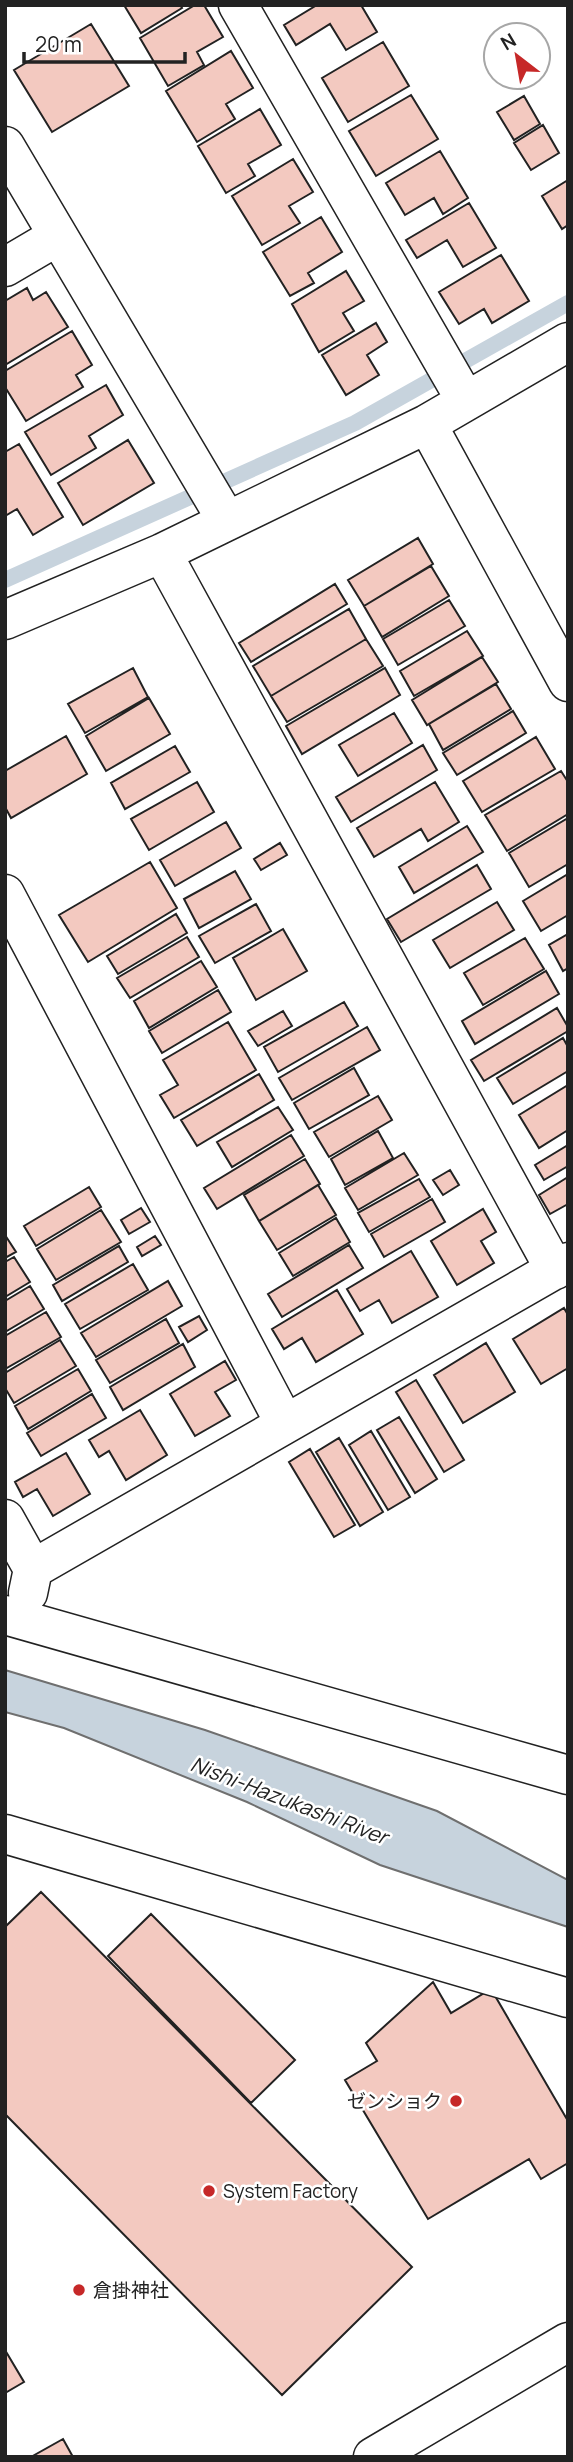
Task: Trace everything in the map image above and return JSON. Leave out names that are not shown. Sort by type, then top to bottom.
[{"type":"street","points":[[238,5],[466,401]]},
{"type":"street","points":[[5,146],[227,521]]},
{"type":"street","points":[[5,267],[58,236]]},
{"type":"street","points":[[5,620],[162,553],[427,424],[568,342]]},
{"type":"street","points":[[427,424],[568,682]]},
{"type":"street","points":[[162,553],[561,1266],[33,1569],[14,1617],[568,1775]]},
{"type":"street","points":[[5,894],[285,1424]]},
{"type":"street","points":[[5,1519],[33,1569]]},
{"type":"street","points":[[5,1834],[568,1998]]},
{"type":"street","points":[[373,2457],[568,2342]]},
{"type":"water","name":"Nishi-Hazukashi River","points":[[5,1670],[205,1730],[437,1811],[568,1880],[568,1927],[380,1865],[247,1802],[64,1728],[5,1712]]},
{"type":"building","points":[[124,5],[180,5],[182,8],[141,33]]},
{"type":"building","points":[[195,5],[204,5],[223,37],[197,52],[204,65],[168,86],[140,38]]},
{"type":"building","points":[[317,5],[361,5],[377,32],[346,50],[330,24],[296,45],[284,25]]},
{"type":"building","points":[[91,24],[129,86],[52,132],[14,70]]},
{"type":"building","points":[[383,42],[409,86],[348,122],[322,78]]},
{"type":"building","points":[[231,51],[253,88],[226,104],[235,119],[197,142],[166,91]]},
{"type":"building","points":[[411,95],[438,139],[376,176],[349,131]]},
{"type":"building","points":[[524,96],[540,124],[514,140],[497,112]]},
{"type":"building","points":[[260,109],[281,145],[248,164],[255,176],[226,193],[198,146]]},
{"type":"building","points":[[543,125],[559,153],[531,170],[514,143]]},
{"type":"building","points":[[440,151],[468,198],[443,214],[434,198],[405,215],[386,183]]},
{"type":"building","points":[[293,159],[313,192],[289,206],[300,223],[262,245],[232,196]]},
{"type":"building","points":[[568,180],[568,225],[562,229],[542,196]]},
{"type":"building","points":[[469,203],[496,248],[463,267],[447,240],[417,258],[406,240]]},
{"type":"building","points":[[321,217],[342,252],[308,273],[314,283],[290,296],[263,252]]},
{"type":"building","points":[[501,255],[529,301],[492,323],[484,309],[459,324],[439,292]]},
{"type":"building","points":[[346,271],[364,301],[343,313],[354,331],[319,352],[292,304]]},
{"type":"building","points":[[27,288],[33,300],[46,292],[68,327],[5,365],[5,301]]},
{"type":"building","points":[[376,323],[387,342],[367,355],[379,375],[346,395],[322,355]]},
{"type":"building","points":[[72,331],[92,365],[76,375],[83,387],[26,421],[5,387],[5,371]]},
{"type":"building","points":[[106,385],[123,415],[89,436],[96,448],[51,475],[25,432]]},
{"type":"building","points":[[128,440],[154,483],[83,525],[58,483]]},
{"type":"building","points":[[19,444],[63,517],[33,535],[17,509],[5,516],[5,452]]},
{"type":"building","points":[[418,538],[433,564],[364,606],[348,580]]},
{"type":"building","points":[[431,566],[449,596],[382,637],[364,606]]},
{"type":"building","points":[[335,584],[347,604],[251,662],[239,643]]},
{"type":"building","points":[[449,600],[465,626],[398,665],[383,639]]},
{"type":"building","points":[[349,609],[366,639],[271,696],[253,666]]},
{"type":"building","points":[[467,631],[483,656],[414,696],[400,671]]},
{"type":"building","points":[[366,639],[383,666],[287,722],[271,696]]},
{"type":"building","points":[[482,657],[498,682],[427,725],[412,700]]},
{"type":"building","points":[[133,668],[148,697],[85,733],[68,704]]},
{"type":"building","points":[[385,668],[400,695],[302,754],[286,726]]},
{"type":"building","points":[[496,684],[511,709],[443,750],[429,724]]},
{"type":"building","points":[[149,698],[170,734],[106,771],[86,736]]},
{"type":"building","points":[[513,711],[526,733],[457,775],[443,753]]},
{"type":"building","points":[[394,713],[412,743],[358,776],[339,745]]},
{"type":"building","points":[[66,736],[87,774],[11,818],[5,807],[5,771]]},
{"type":"building","points":[[536,737],[555,769],[482,812],[463,781]]},
{"type":"building","points":[[423,745],[437,770],[351,822],[336,797]]},
{"type":"building","points":[[175,746],[190,772],[125,809],[111,783]]},
{"type":"building","points":[[561,771],[568,782],[568,814],[507,851],[485,815]]},
{"type":"building","points":[[197,782],[214,812],[149,850],[131,819]]},
{"type":"building","points":[[435,782],[459,822],[428,841],[421,829],[374,857],[357,828]]},
{"type":"building","points":[[568,818],[568,864],[529,887],[509,853]]},
{"type":"building","points":[[226,822],[241,848],[175,886],[160,860]]},
{"type":"building","points":[[467,826],[483,852],[414,893],[399,867]]},
{"type":"building","points":[[280,843],[287,855],[261,870],[254,859]]},
{"type":"building","points":[[150,862],[177,908],[88,962],[59,915]]},
{"type":"building","points":[[477,865],[491,889],[401,942],[387,919]]},
{"type":"building","points":[[235,871],[251,899],[199,928],[184,899]]},
{"type":"building","points":[[568,874],[568,915],[541,931],[523,901]]},
{"type":"building","points":[[497,902],[514,930],[450,968],[433,940]]},
{"type":"building","points":[[256,904],[271,931],[215,963],[199,936]]},
{"type":"building","points":[[176,914],[187,933],[118,974],[107,956]]},
{"type":"building","points":[[283,929],[307,971],[256,1000],[233,958]]},
{"type":"building","points":[[568,934],[568,968],[563,971],[549,945]]},
{"type":"building","points":[[187,937],[199,957],[130,998],[117,978]]},
{"type":"building","points":[[525,938],[544,969],[483,1005],[464,973]]},
{"type":"building","points":[[201,961],[217,987],[149,1028],[134,1001]]},
{"type":"building","points":[[546,971],[559,994],[475,1044],[462,1021]]},
{"type":"building","points":[[218,990],[231,1012],[162,1053],[149,1031]]},
{"type":"building","points":[[344,1002],[358,1026],[278,1072],[264,1047]]},
{"type":"building","points":[[557,1008],[568,1031],[484,1081],[471,1060]]},
{"type":"building","points":[[283,1011],[292,1026],[258,1046],[248,1031]]},
{"type":"building","points":[[228,1022],[256,1070],[174,1118],[160,1095],[178,1085],[163,1060]]},
{"type":"building","points":[[367,1027],[380,1050],[292,1100],[279,1078]]},
{"type":"building","points":[[563,1038],[568,1047],[568,1071],[513,1104],[497,1078]]},
{"type":"building","points":[[354,1068],[369,1095],[309,1129],[294,1103]]},
{"type":"building","points":[[259,1074],[274,1100],[197,1146],[181,1120]]},
{"type":"building","points":[[568,1085],[568,1130],[539,1148],[519,1115]]},
{"type":"building","points":[[378,1096],[392,1120],[329,1157],[314,1132]]},
{"type":"building","points":[[278,1107],[293,1130],[232,1167],[217,1142]]},
{"type":"building","points":[[378,1131],[393,1158],[345,1185],[331,1159]]},
{"type":"building","points":[[291,1135],[304,1156],[217,1209],[204,1188]]},
{"type":"building","points":[[568,1145],[568,1166],[544,1180],[535,1165]]},
{"type":"building","points":[[404,1153],[418,1175],[358,1210],[345,1188]]},
{"type":"building","points":[[305,1159],[320,1184],[259,1221],[244,1195]]},
{"type":"building","points":[[450,1170],[459,1185],[443,1195],[433,1180]]},
{"type":"building","points":[[568,1177],[568,1204],[550,1214],[539,1195]]},
{"type":"building","points":[[419,1179],[430,1197],[369,1232],[358,1213]]},
{"type":"building","points":[[318,1185],[336,1215],[277,1250],[259,1221]]},
{"type":"building","points":[[89,1187],[101,1207],[36,1246],[24,1226]]},
{"type":"building","points":[[432,1199],[445,1222],[384,1257],[371,1234]]},
{"type":"building","points":[[141,1208],[150,1222],[129,1234],[121,1220]]},
{"type":"building","points":[[483,1209],[496,1232],[481,1241],[494,1263],[457,1285],[431,1241]]},
{"type":"building","points":[[101,1210],[121,1242],[56,1280],[37,1249]]},
{"type":"building","points":[[336,1218],[350,1242],[293,1276],[279,1253]]},
{"type":"building","points":[[5,1235],[16,1252],[5,1258]]},
{"type":"building","points":[[155,1236],[161,1245],[142,1256],[137,1247]]},
{"type":"building","points":[[349,1245],[363,1268],[282,1317],[268,1294]]},
{"type":"building","points":[[119,1246],[128,1262],[62,1301],[53,1285]]},
{"type":"building","points":[[411,1251],[438,1297],[392,1323],[379,1300],[360,1311],[347,1289]]},
{"type":"building","points":[[14,1257],[30,1282],[5,1297],[5,1262]]},
{"type":"building","points":[[133,1264],[148,1290],[80,1329],[65,1304]]},
{"type":"building","points":[[168,1281],[182,1306],[96,1357],[81,1333]]},
{"type":"building","points":[[30,1286],[44,1309],[5,1332],[5,1301]]},
{"type":"building","points":[[337,1290],[363,1334],[316,1362],[302,1338],[284,1349],[272,1329]]},
{"type":"building","points":[[564,1308],[568,1315],[568,1368],[541,1384],[513,1339]]},
{"type":"building","points":[[46,1312],[61,1337],[5,1369],[5,1336]]},
{"type":"building","points":[[199,1316],[207,1330],[188,1342],[179,1327]]},
{"type":"building","points":[[166,1319],[179,1343],[110,1383],[96,1360]]},
{"type":"building","points":[[60,1340],[76,1366],[14,1403],[5,1388],[5,1373]]},
{"type":"building","points":[[486,1343],[515,1392],[463,1423],[434,1375]]},
{"type":"building","points":[[183,1344],[195,1367],[123,1410],[110,1387]]},
{"type":"building","points":[[225,1361],[236,1380],[215,1392],[230,1416],[195,1436],[170,1394]]},
{"type":"building","points":[[78,1369],[91,1391],[28,1429],[15,1406]]},
{"type":"building","points":[[416,1380],[464,1460],[444,1472],[396,1392]]},
{"type":"building","points":[[92,1394],[106,1418],[41,1456],[27,1433]]},
{"type":"building","points":[[140,1410],[167,1455],[126,1480],[109,1451],[99,1457],[89,1440]]},
{"type":"building","points":[[399,1417],[437,1479],[415,1493],[377,1430]]},
{"type":"building","points":[[371,1431],[410,1497],[388,1510],[349,1445]]},
{"type":"building","points":[[339,1438],[383,1512],[360,1526],[316,1452]]},
{"type":"building","points":[[310,1449],[355,1525],[334,1537],[289,1462]]},
{"type":"building","points":[[66,1453],[90,1494],[53,1516],[37,1489],[23,1497],[15,1482]]},
{"type":"building","name":"System Factory","points":[[41,1892],[412,2267],[282,2395],[5,2114],[5,1927]]},
{"type":"building","points":[[151,1914],[295,2060],[251,2103],[108,1956]]},
{"type":"building","name":"ゼンショク","points":[[433,1982],[451,2013],[491,1989],[568,2121],[568,2163],[541,2179],[529,2159],[428,2219],[345,2080],[377,2061],[366,2043]]},
{"type":"building","points":[[5,2350],[24,2382],[5,2393]]},
{"type":"building","points":[[63,2439],[73,2457],[31,2457]]},
{"type":"waterway","points":[[5,580],[355,423],[568,303]]},
{"type":"place","name":"ゼンショク","points":[[456,2101]]},
{"type":"place","name":"System Factory","points":[[209,2191]]},
{"type":"place","name":"倉掛神社","points":[[79,2290]]}]
